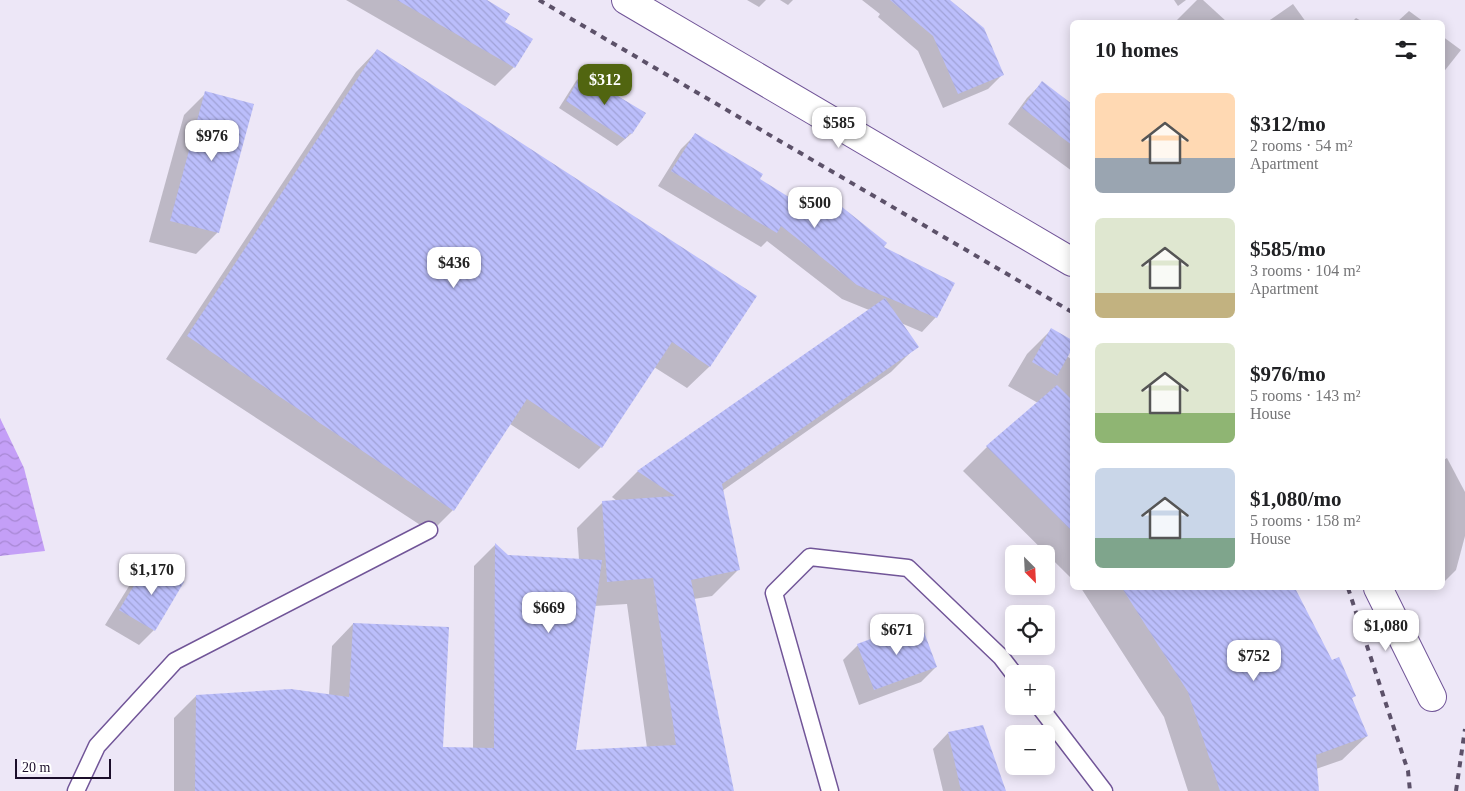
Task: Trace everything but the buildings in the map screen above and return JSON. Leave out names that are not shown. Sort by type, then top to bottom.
[{"type":"street","points":[[626,0],[1070,261]]},
{"type":"street","points":[[1379,590],[1432,697]]},
{"type":"lane","points":[[76,791],[97,746],[175,661],[429,530]]},
{"type":"lane","points":[[830,791],[774,593],[810,557],[908,568],[1007,665]]},
{"type":"lane","points":[[1046,715],[1104,791]]},
{"type":"water","points":[[0,418],[24,468],[45,551],[0,556]]},
{"type":"railway","points":[[539,0],[1070,311]]},
{"type":"railway","points":[[1349,590],[1408,771],[1410,791]]},
{"type":"railway","points":[[1456,791],[1465,729]]}]
